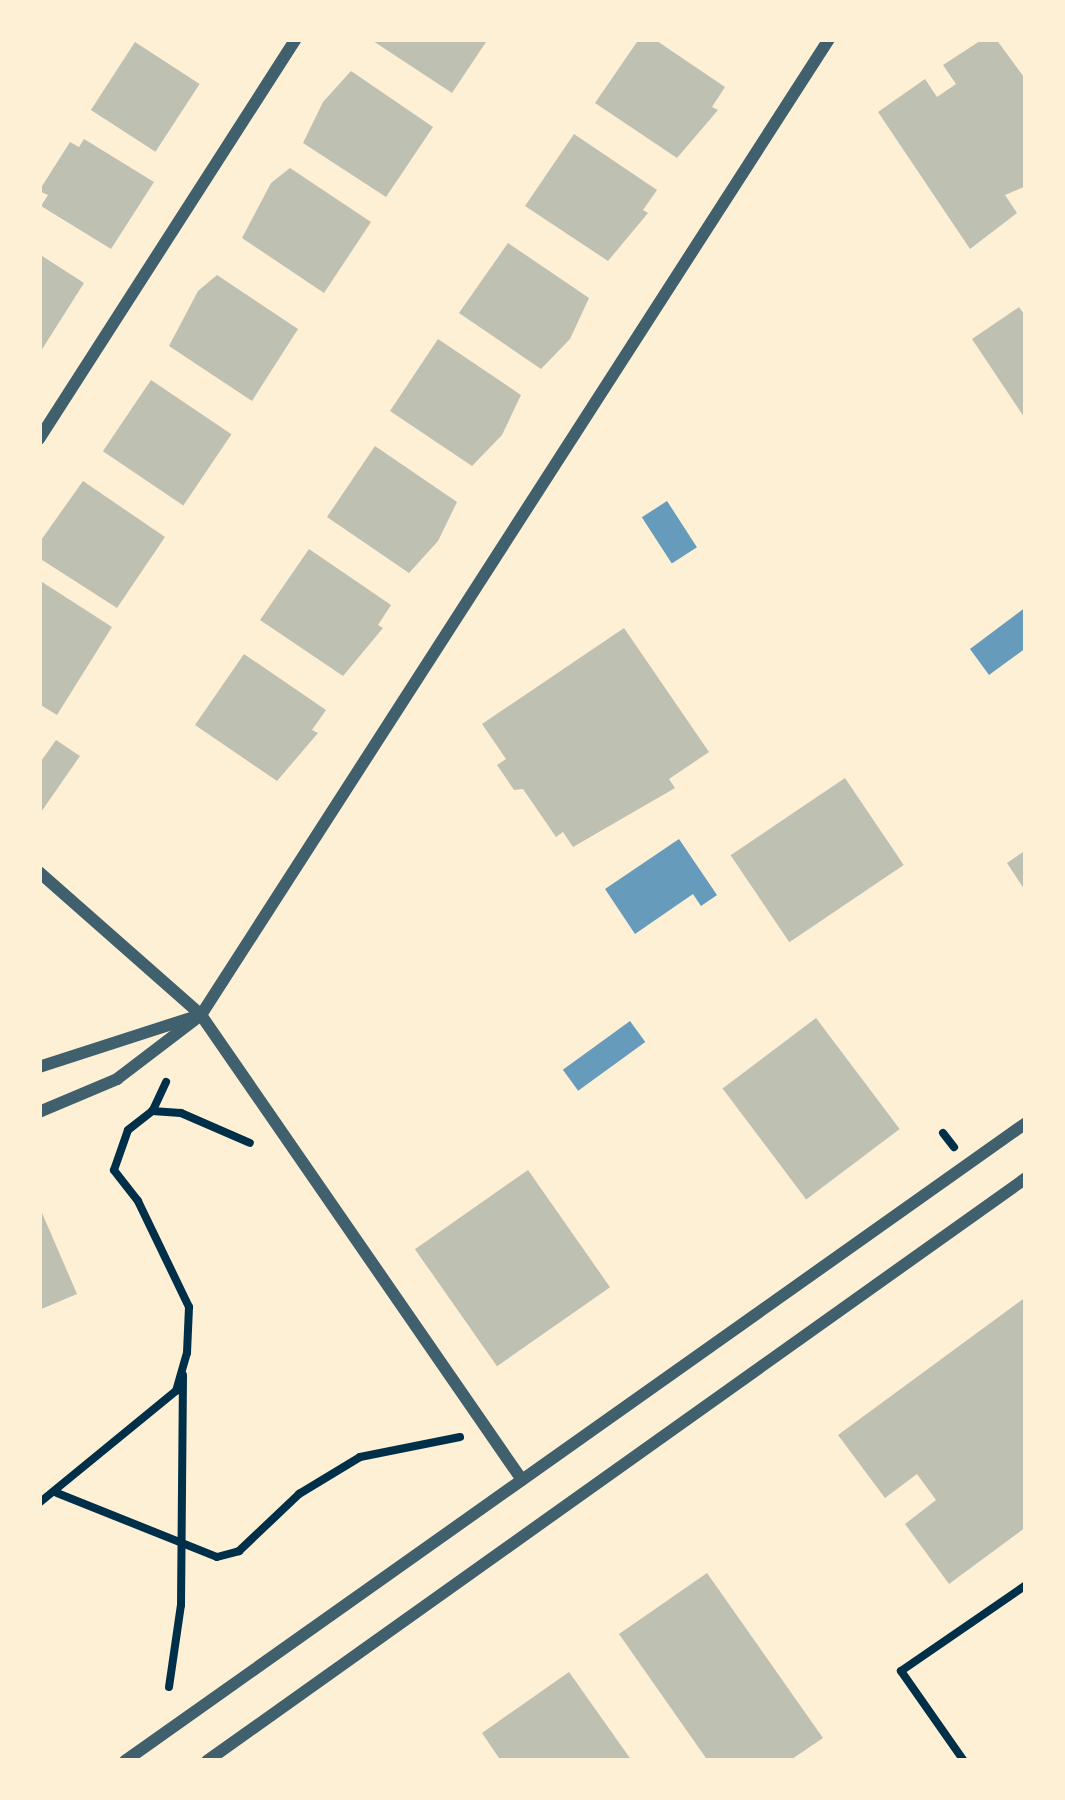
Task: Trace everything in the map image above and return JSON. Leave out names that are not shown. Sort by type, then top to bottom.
[{"type":"street","points":[[39,440],[296,39]]},
{"type":"street","points":[[39,1112],[118,1079],[201,1016],[829,39]]},
{"type":"street","points":[[39,872],[201,1016],[522,1480]]},
{"type":"street","points":[[39,1067],[101,1041],[201,1016]]},
{"type":"street","points":[[125,1761],[1026,1124]]},
{"type":"street","points":[[207,1761],[1026,1178]]},
{"type":"path","points":[[166,1082],[152,1111],[128,1130],[114,1169],[138,1201],[189,1307],[183,1368],[182,1545],[169,1687]]},
{"type":"path","points":[[152,1111],[181,1113],[250,1143]]},
{"type":"path","points":[[39,1503],[176,1390],[183,1368]]},
{"type":"path","points":[[56,1492],[217,1557],[239,1551],[299,1493],[360,1457],[460,1437]]},
{"type":"path","points":[[964,1761],[901,1671],[1026,1585]]},
{"type":"water","points":[[667,501],[697,547],[672,563],[642,517]]},
{"type":"water","points":[[1026,607],[1026,648],[989,675],[970,649]]},
{"type":"water","points":[[679,839],[717,895],[701,906],[693,894],[635,934],[605,889]]},
{"type":"water","points":[[630,1021],[645,1042],[578,1091],[563,1070]]},
{"type":"building","points":[[370,39],[488,39],[452,93]]},
{"type":"building","points":[[639,39],[654,39],[725,87],[712,107],[718,110],[677,158],[595,103]]},
{"type":"building","points":[[983,39],[996,39],[1026,80],[1026,186],[1005,195],[1017,213],[970,249],[878,112],[925,79],[937,97],[956,84],[943,65]]},
{"type":"building","points":[[135,42],[200,84],[155,152],[91,110]]},
{"type":"building","points":[[351,71],[433,127],[386,197],[303,143],[323,102]]},
{"type":"building","points":[[574,134],[657,190],[643,210],[648,213],[608,261],[525,206]]},
{"type":"building","points":[[84,139],[154,182],[111,249],[41,206],[48,195],[39,191],[70,142],[79,147]]},
{"type":"building","points":[[290,168],[371,222],[324,293],[242,238],[271,183]]},
{"type":"building","points":[[508,243],[589,298],[570,339],[541,369],[459,313]]},
{"type":"building","points":[[39,254],[84,283],[39,354]]},
{"type":"building","points":[[217,275],[298,329],[252,401],[169,346],[198,291]]},
{"type":"building","points":[[1019,307],[1026,317],[1026,420],[972,339]]},
{"type":"building","points":[[438,339],[521,395],[502,435],[472,466],[390,411]]},
{"type":"building","points":[[151,380],[231,434],[183,506],[103,451]]},
{"type":"building","points":[[375,446],[457,502],[438,541],[409,573],[327,517]]},
{"type":"building","points":[[83,481],[165,537],[117,608],[39,558],[39,543]]},
{"type":"building","points":[[309,549],[391,605],[378,625],[383,628],[343,676],[260,620]]},
{"type":"building","points":[[39,580],[112,627],[57,715],[39,704]]},
{"type":"building","points":[[624,628],[709,752],[669,779],[675,788],[573,847],[563,832],[556,837],[523,789],[514,790],[497,765],[506,759],[482,724]]},
{"type":"building","points":[[244,654],[326,710],[312,730],[318,733],[277,781],[195,725]]},
{"type":"building","points":[[56,740],[80,756],[39,815],[39,764]]},
{"type":"building","points":[[845,778],[904,865],[789,942],[731,855]]},
{"type":"building","points":[[1026,850],[1026,892],[1007,863]]},
{"type":"building","points":[[816,1018],[900,1129],[806,1199],[723,1088]]},
{"type":"building","points":[[528,1170],[610,1287],[497,1366],[415,1249]]},
{"type":"building","points":[[39,1206],[77,1294],[39,1310]]},
{"type":"building","points":[[1026,1297],[1026,1527],[949,1584],[905,1524],[936,1500],[917,1474],[885,1498],[838,1435]]},
{"type":"building","points":[[707,1573],[823,1738],[789,1761],[708,1761],[619,1634]]},
{"type":"building","points":[[569,1672],[632,1761],[501,1761],[482,1733]]}]
